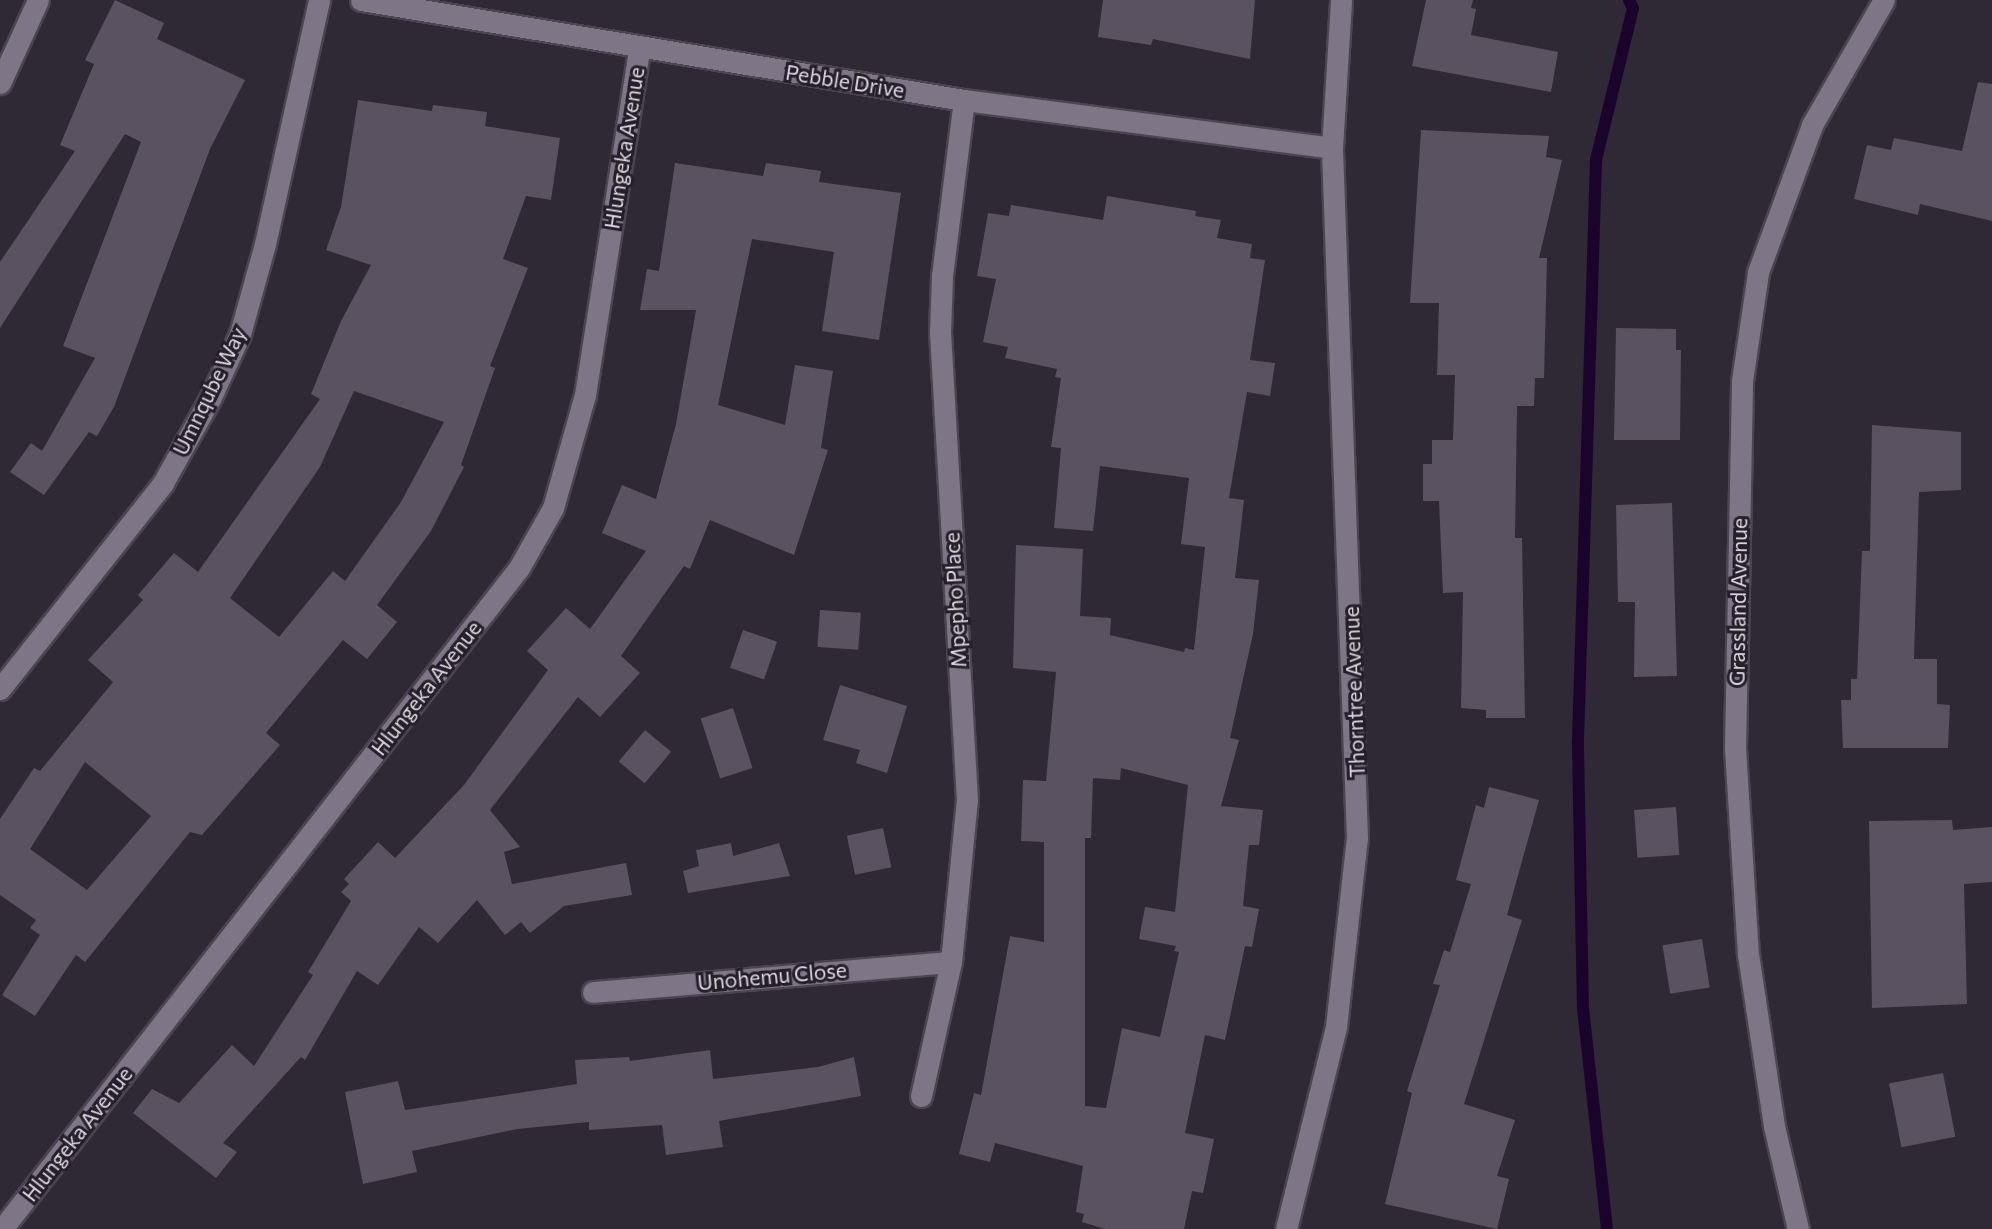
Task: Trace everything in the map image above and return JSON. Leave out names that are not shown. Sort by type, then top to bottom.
[{"type":"street","points":[[0,83],[38,0]]},
{"type":"street","name":"Umnqube Way","points":[[0,689],[163,483],[211,399],[240,334],[265,244],[318,0]]},
{"type":"street","name":"Pebble Drive","points":[[361,0],[639,50],[964,100],[1332,148]]},
{"type":"street","name":"Thorntree Avenue","points":[[1286,1229],[1336,1027],[1357,838],[1332,148],[1342,0]]},
{"type":"street","name":"Grassland Avenue","points":[[1798,1229],[1774,1126],[1748,955],[1736,775],[1742,381],[1758,272],[1812,125],[1884,0]]},
{"type":"street","name":"Hlungeka Avenue","points":[[2,1229],[519,568],[553,508],[584,396],[639,50]]},
{"type":"street","name":"Mpepho Place","points":[[920,1096],[951,962],[967,800],[940,333],[942,276],[964,100]]},
{"type":"street","name":"Unohemu Close","points":[[593,992],[951,962]]},
{"type":"building","points":[[115,0],[164,23],[157,39],[245,80],[210,149],[114,407],[97,436],[89,432],[44,495],[10,472],[31,443],[42,451],[95,358],[63,346],[141,142],[125,134],[0,328],[0,262],[75,151],[60,145],[94,64],[85,60]]},
{"type":"building","points":[[1103,0],[1255,0],[1250,59],[1153,39],[1151,45],[1098,37]]},
{"type":"building","points":[[1426,0],[1473,0],[1471,8],[1476,9],[1471,35],[1558,52],[1551,92],[1412,66]]},
{"type":"building","points":[[1978,82],[1992,84],[1992,221],[1920,204],[1918,215],[1854,199],[1867,145],[1891,150],[1894,138],[1962,151]]},
{"type":"building","points":[[358,100],[432,111],[433,105],[487,112],[485,126],[560,138],[551,200],[526,196],[503,259],[528,268],[490,366],[495,368],[461,465],[464,467],[431,531],[377,605],[397,622],[367,659],[343,640],[266,733],[280,745],[202,835],[190,832],[85,962],[76,955],[35,1016],[2,995],[40,935],[30,928],[36,920],[0,895],[0,819],[34,768],[40,771],[113,682],[88,660],[143,600],[138,595],[174,553],[198,572],[320,399],[311,394],[341,321],[371,265],[326,250],[341,207]],"holes":[[[354,391],[444,422],[401,502],[345,581],[333,571],[279,637],[230,598],[320,467]],[[85,762],[151,816],[87,890],[30,849]]]},
{"type":"building","points":[[1421,130],[1549,136],[1546,157],[1562,160],[1539,258],[1547,258],[1544,378],[1535,378],[1534,406],[1517,406],[1515,538],[1522,538],[1525,718],[1486,718],[1486,710],[1461,708],[1463,592],[1443,593],[1439,501],[1423,501],[1423,464],[1432,464],[1432,440],[1453,440],[1455,375],[1437,375],[1439,303],[1410,303]]},
{"type":"building","points":[[675,163],[763,176],[766,163],[821,171],[819,182],[901,193],[879,340],[822,331],[834,252],[752,239],[718,405],[785,425],[795,365],[833,371],[821,448],[828,450],[794,555],[710,520],[690,569],[684,566],[621,656],[640,673],[600,717],[578,697],[490,810],[520,847],[504,852],[512,884],[626,863],[632,895],[564,906],[530,933],[521,922],[505,935],[477,900],[438,943],[419,927],[378,985],[357,971],[305,1060],[301,1057],[223,1143],[237,1152],[216,1178],[133,1113],[152,1089],[179,1103],[232,1045],[254,1066],[313,975],[308,972],[351,901],[341,892],[349,884],[344,879],[378,842],[395,858],[464,785],[548,670],[527,651],[566,608],[590,629],[646,551],[602,533],[622,485],[656,499],[676,424],[696,310],[640,310],[647,269],[659,271]]},
{"type":"building","points":[[1107,196],[1196,211],[1195,216],[1221,220],[1217,238],[1252,244],[1250,258],[1265,260],[1250,360],[1275,363],[1270,396],[1247,392],[1229,498],[1244,500],[1235,578],[1259,580],[1253,634],[1230,738],[1239,740],[1221,806],[1263,810],[1259,845],[1249,845],[1243,906],[1259,909],[1252,947],[1245,946],[1225,1040],[1205,1035],[1185,1133],[1214,1139],[1203,1193],[1192,1191],[1184,1229],[1105,1229],[1082,1222],[1084,1214],[1076,1212],[1083,1166],[995,1143],[990,1162],[959,1154],[974,1093],[981,1095],[1010,936],[1044,942],[1044,842],[1021,841],[1023,780],[1046,781],[1056,672],[1013,668],[1016,545],[1083,549],[1080,616],[1111,618],[1110,635],[1184,652],[1185,648],[1194,650],[1205,547],[1181,544],[1189,478],[1100,466],[1093,531],[1054,528],[1061,448],[1051,447],[1061,378],[1055,377],[1057,369],[1005,358],[1008,347],[983,342],[996,279],[977,276],[988,213],[1009,216],[1011,205],[1103,220]],"holes":[[[1121,768],[1188,785],[1175,912],[1145,907],[1139,939],[1176,946],[1174,951],[1179,952],[1160,1037],[1122,1028],[1106,1108],[1085,1106],[1085,838],[1091,838],[1093,778],[1120,780]]]},
{"type":"building","points":[[1616,328],[1676,329],[1676,350],[1681,350],[1680,440],[1614,440]]},
{"type":"building","points":[[1872,425],[1961,432],[1961,490],[1919,492],[1914,659],[1937,659],[1937,704],[1950,705],[1948,748],[1843,748],[1841,700],[1851,700],[1851,679],[1857,679],[1862,551],[1870,551]]},
{"type":"building","points":[[1672,503],[1677,676],[1634,677],[1635,602],[1618,602],[1616,505]]},
{"type":"building","points":[[820,610],[861,613],[858,650],[817,647]]},
{"type":"building","points":[[743,630],[777,642],[764,680],[730,668]]},
{"type":"building","points":[[840,685],[907,706],[887,773],[856,763],[860,750],[823,740]]},
{"type":"building","points":[[733,708],[752,768],[720,778],[701,719]]},
{"type":"building","points":[[645,730],[671,752],[645,783],[619,761]]},
{"type":"building","points":[[1489,787],[1539,800],[1507,915],[1522,920],[1464,1104],[1515,1120],[1497,1176],[1509,1179],[1497,1229],[1385,1204],[1412,1093],[1407,1091],[1440,985],[1433,984],[1444,950],[1450,952],[1471,884],[1456,880],[1476,805],[1484,808]]},
{"type":"building","points":[[1676,807],[1679,855],[1637,858],[1634,810]]},
{"type":"building","points":[[1952,820],[1953,830],[1992,827],[1992,882],[1964,884],[1967,1004],[1872,1008],[1869,821]]},
{"type":"building","points":[[883,828],[891,867],[855,875],[847,836]]},
{"type":"building","points":[[731,843],[733,856],[779,843],[790,876],[688,893],[683,871],[699,866],[696,850]]},
{"type":"building","points":[[1702,939],[1710,987],[1670,994],[1662,945]]},
{"type":"building","points":[[710,1050],[713,1079],[818,1067],[854,1057],[861,1096],[719,1121],[723,1147],[666,1155],[662,1125],[589,1130],[589,1122],[517,1129],[412,1151],[417,1172],[363,1184],[345,1092],[398,1081],[405,1110],[577,1084],[575,1060],[629,1057],[630,1061]]},
{"type":"building","points":[[1943,1073],[1955,1137],[1901,1147],[1889,1083]]},
{"type":"waterway","points":[[1607,1229],[1583,1009],[1578,740],[1596,160],[1633,8],[1629,0]]}]
